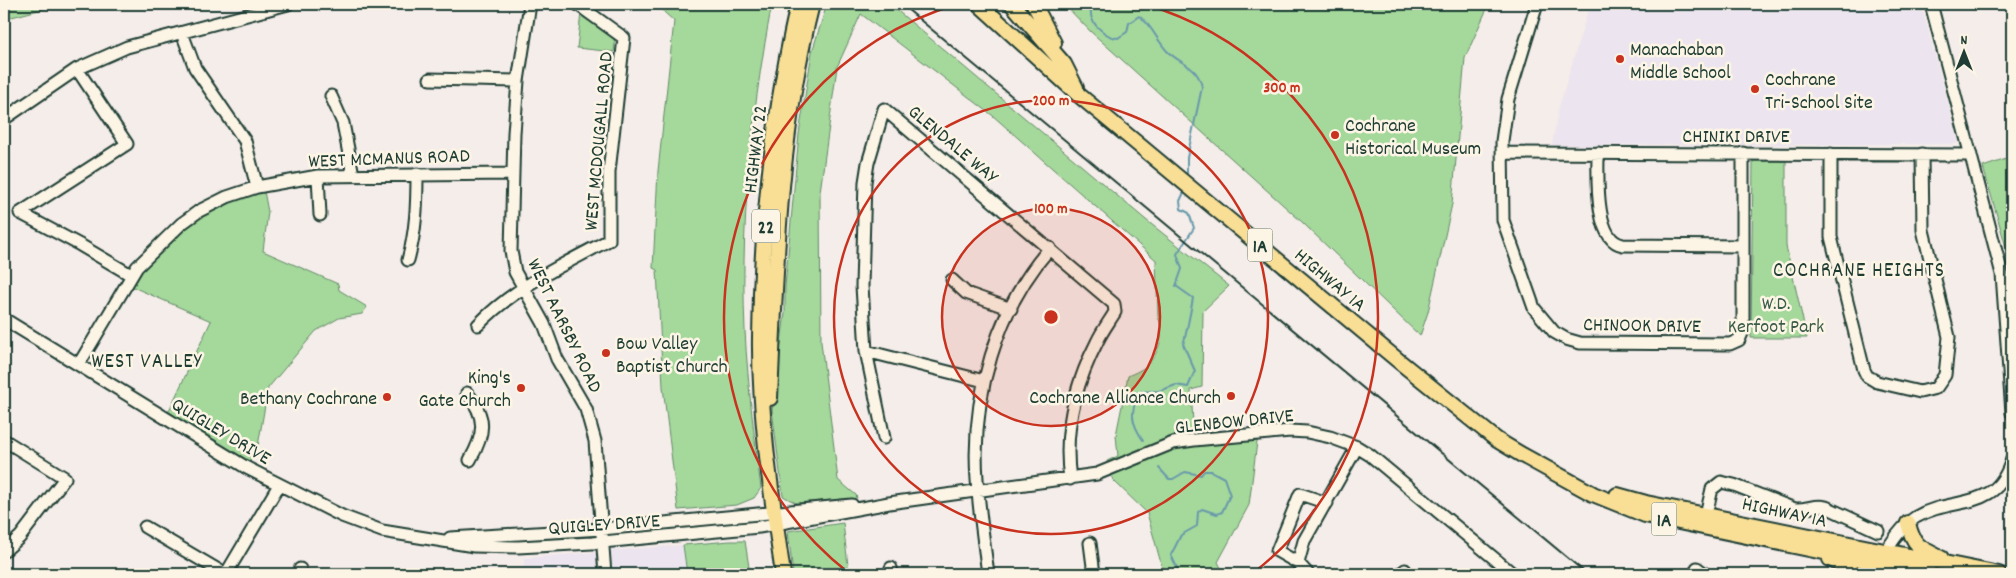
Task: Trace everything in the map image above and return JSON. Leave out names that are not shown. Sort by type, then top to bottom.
[{"type":"main road","name":"HIGHWAY 22","points":[[783,574],[774,518],[760,371],[763,262],[782,91],[798,4]]},
{"type":"main road","name":"HIGHWAY 22","points":[[768,451],[774,272],[779,216],[800,61],[812,4]]},
{"type":"main road","name":"HIGHWAY 1A","points":[[979,4],[1080,96],[1400,362],[1497,440],[1566,479],[1593,494],[1645,515],[1704,521],[1879,564],[1962,567],[1998,574]]},
{"type":"main road","name":"HIGHWAY 1A","points":[[1012,4],[1064,64],[1080,96]]},
{"type":"main road","points":[[1034,4],[1064,64]]},
{"type":"main road","name":"HIGHWAY 1A","points":[[1704,521],[1811,550],[1930,574]]},
{"type":"main road","points":[[1908,523],[1911,536],[1918,546],[1962,567]]},
{"type":"main road","points":[[1811,550],[1845,566],[1855,574]]},
{"type":"street","points":[[6,113],[77,69],[127,47],[288,4]]},
{"type":"street","name":"WEST AARSBY ROAD","points":[[530,4],[518,81],[512,174],[511,251],[515,272],[544,324],[557,359],[586,409],[595,441],[605,574]]},
{"type":"street","name":"WEST MCDOUGALL ROAD","points":[[526,289],[609,240],[609,172],[624,38],[577,4]]},
{"type":"street","name":"CHINOOK DRIVE","points":[[1537,4],[1508,99],[1502,153],[1502,214],[1506,234],[1534,308],[1549,328],[1566,339],[1589,344],[1730,344],[1737,342],[1743,331],[1743,153]]},
{"type":"street","points":[[1931,4],[2002,274],[2012,413]]},
{"type":"street","points":[[182,33],[195,68],[245,141],[257,187]]},
{"type":"street","points":[[77,69],[128,144],[20,213],[131,275]]},
{"type":"street","points":[[430,79],[518,81]]},
{"type":"street","points":[[331,96],[343,123],[353,175]]},
{"type":"street","name":"GLENDALE WAY","points":[[866,351],[862,286],[865,182],[868,163],[884,109],[1111,300],[1115,306],[1114,314],[1087,362],[1075,398],[1068,443],[1070,479]]},
{"type":"street","name":"CHINIKI DRIVE","points":[[1502,153],[1971,155]]},
{"type":"street","points":[[1598,153],[1598,204],[1614,243],[1623,245],[1743,246]]},
{"type":"street","points":[[1831,154],[1831,237],[1865,373],[1877,382],[1924,392],[1936,388],[1944,378],[1949,342],[1922,225],[1922,154]]},
{"type":"street","points":[[408,260],[414,238],[418,202],[418,174]]},
{"type":"street","name":"WEST MCMANUS ROAD","points":[[79,364],[131,275],[162,241],[199,212],[227,197],[257,187],[318,176],[512,174]]},
{"type":"street","points":[[318,176],[320,215]]},
{"type":"street","points":[[988,574],[978,492],[977,430],[984,381],[994,347],[1011,309],[1032,271],[1050,248]]},
{"type":"street","points":[[952,280],[966,293],[1011,309]]},
{"type":"street","points":[[478,325],[494,308],[526,289]]},
{"type":"street","name":"QUIGLEY DRIVE","points":[[4,319],[239,463],[342,516],[382,531],[436,540],[503,547],[603,542],[774,518]]},
{"type":"street","points":[[884,438],[866,351],[984,381]]},
{"type":"street","points":[[467,393],[477,405],[482,429],[478,445],[470,460]]},
{"type":"street","name":"GLENBOW DRIVE","points":[[774,518],[1070,479],[1097,474],[1173,443],[1290,431],[1330,437],[1357,447],[1370,455],[1513,574]]},
{"type":"street","points":[[4,440],[65,478],[20,537],[4,551]]},
{"type":"street","points":[[1298,563],[1304,541],[1357,447]]},
{"type":"street","points":[[1879,564],[1908,523],[1924,513],[1971,502],[1986,495],[2001,481],[2012,459]]},
{"type":"street","points":[[1704,521],[1712,489],[1717,484],[1727,482],[1795,509],[1802,510],[1818,505],[1826,507],[1878,531]]},
{"type":"street","points":[[145,527],[225,574],[279,485]]},
{"type":"street","points":[[1308,574],[1298,563],[1277,551],[1300,494],[1327,503]]},
{"type":"street","name":"QUIGLEY DRIVE","points":[[436,540],[472,535],[602,530],[774,518]]},
{"type":"street","points":[[1090,544],[1094,574]]},
{"type":"shaded area","name":"Cochrane Tri-School Site","points":[[1590,4],[1921,4],[1958,140],[1956,144],[1552,145],[1559,107]]},
{"type":"shaded area","points":[[683,545],[686,574],[524,574],[524,558]]},
{"type":"green space","points":[[4,4],[62,4],[4,19]]},
{"type":"green space","points":[[655,4],[772,4],[751,142],[745,236],[745,329],[748,374],[761,488],[754,498],[737,505],[678,510],[663,387],[657,270],[653,268],[658,171],[674,21]]},
{"type":"green space","points":[[827,4],[889,4],[1146,220],[1229,286],[1203,311],[1202,387],[1191,390],[1194,439],[1258,434],[1249,505],[1218,562],[1224,574],[1164,574],[1147,513],[1114,481],[1107,461],[1118,456],[1116,435],[1128,376],[1140,370],[1151,361],[1160,343],[1161,329],[1158,317],[1156,260],[992,115],[861,14],[837,67],[820,192],[821,342],[838,480],[857,498],[796,503],[783,496],[772,410],[785,313],[785,287],[799,134],[812,52]]},
{"type":"green space","points":[[1064,4],[1489,4],[1465,58],[1452,204],[1428,312],[1420,336],[1302,222],[1090,31]]},
{"type":"green space","points":[[581,13],[613,38],[615,42],[614,52],[577,48]]},
{"type":"green space","points":[[2012,157],[2012,268],[1983,167]]},
{"type":"green space","name":"W.D. Kerfoot Park","points":[[1753,161],[1786,161],[1786,246],[1807,338],[1751,338]]},
{"type":"green space","points":[[264,191],[268,212],[263,251],[338,284],[339,290],[367,307],[362,314],[339,318],[316,331],[268,388],[258,446],[247,468],[165,419],[211,321],[126,284],[199,211]]},
{"type":"green space","points":[[843,523],[849,574],[793,574],[788,531]]},
{"type":"green space","points":[[745,541],[750,574],[687,574],[683,545]]},
{"type":"waterway","points":[[1095,4],[1091,11],[1093,21],[1109,36],[1118,38],[1127,32],[1129,23],[1139,16],[1168,52],[1189,66],[1197,74],[1202,87],[1187,158],[1187,178]]},
{"type":"waterway","points":[[1143,440],[1133,417],[1138,392],[1159,391],[1176,385],[1188,387],[1195,371],[1183,344],[1193,298],[1176,286],[1182,269],[1177,254],[1194,228],[1189,213],[1181,209],[1180,201],[1185,190]]},
{"type":"waterway","points":[[1159,468],[1169,479],[1173,479],[1185,472],[1201,475],[1204,471],[1211,471],[1224,478],[1230,495],[1222,512],[1217,514],[1202,509],[1198,512],[1197,526],[1181,535],[1171,555],[1180,574]]},
{"type":"railway","points":[[901,4],[1587,574]]},
{"type":"place","name":"Manachaban Middle School","points":[[1620,59]]},
{"type":"place","name":"Cochrane Tri-School Site","points":[[1755,89]]},
{"type":"place","name":"Cochrane Historical Museum","points":[[1335,135]]},
{"type":"place","name":"Bow Valley Baptist Church","points":[[606,353]]},
{"type":"place","name":"King's Gate Church","points":[[521,388]]},
{"type":"place","name":"Cochrane Alliance Church","points":[[1231,396]]},
{"type":"place","name":"Bethany Cochrane","points":[[387,397]]},
{"type":"district","name":"COCHRANE HEIGHTS","points":[[1859,269]]},
{"type":"district","name":"WEST VALLEY","points":[[147,360]]}]
